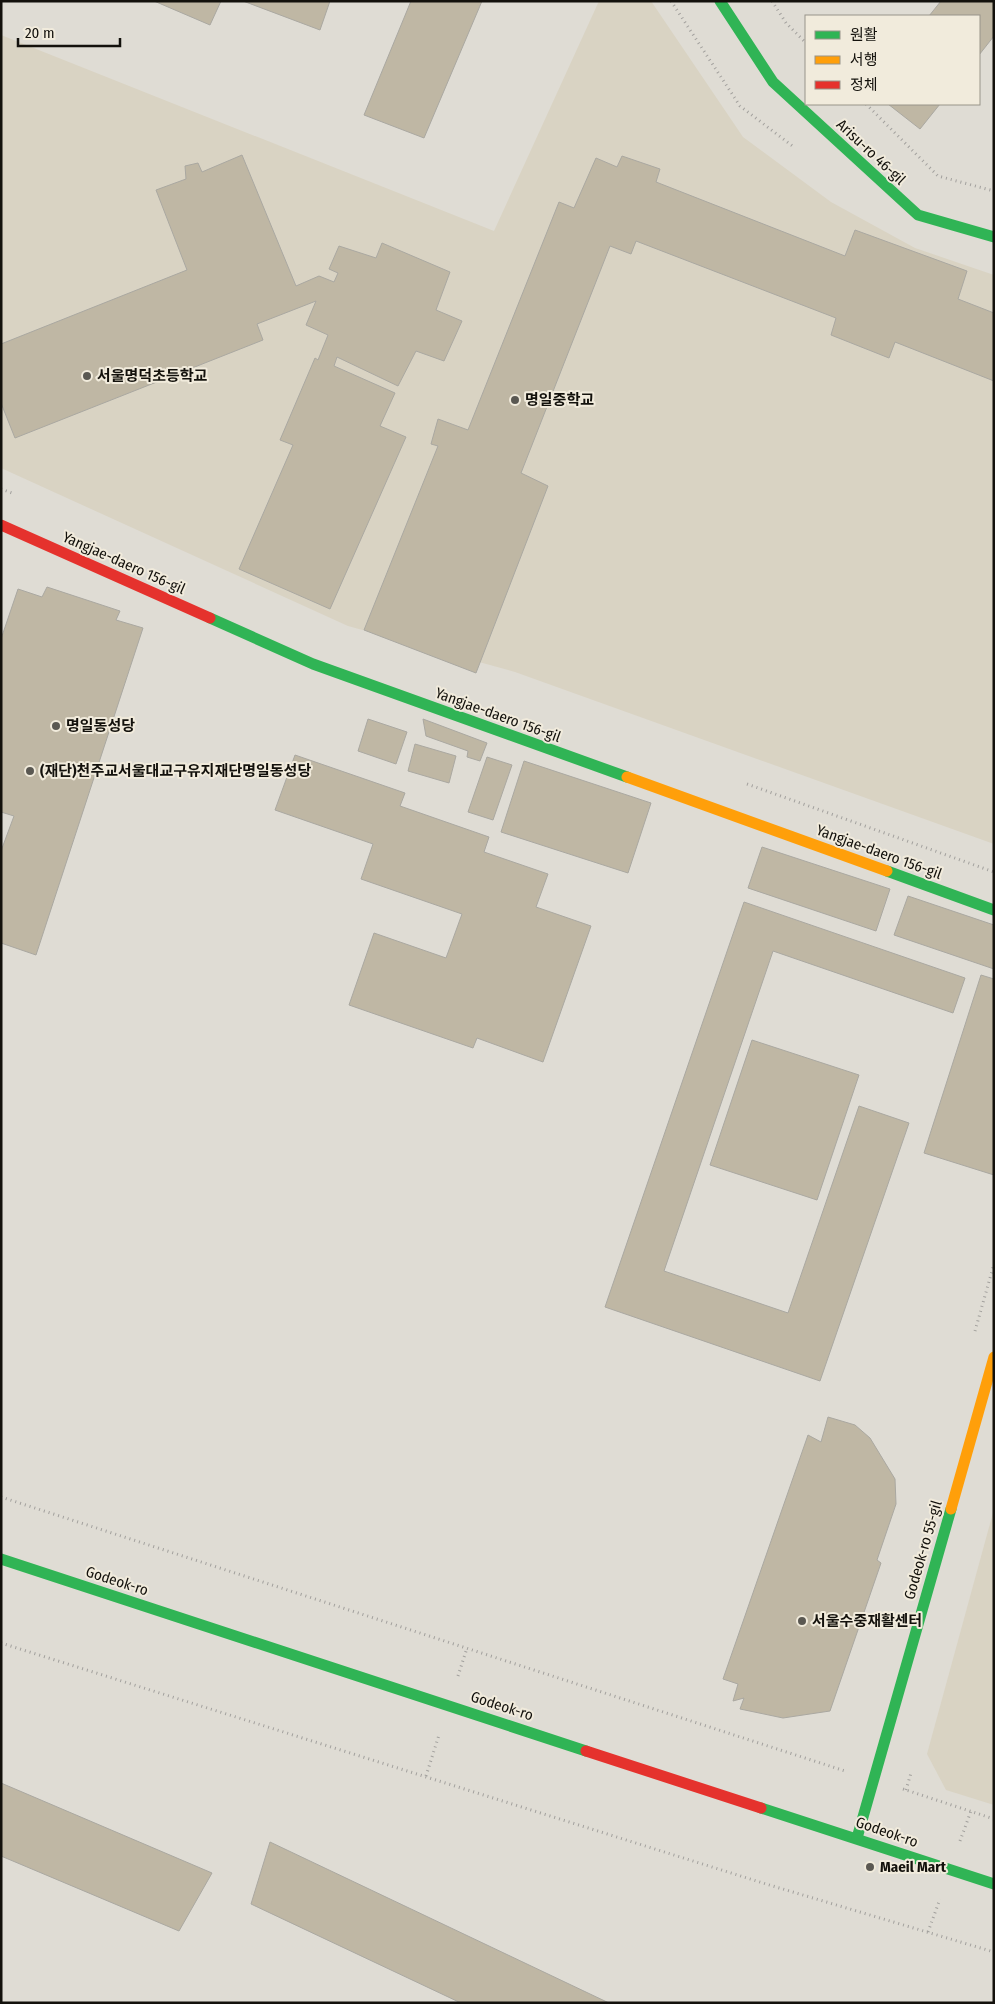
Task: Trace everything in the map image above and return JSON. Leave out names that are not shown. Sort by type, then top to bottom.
[{"type":"street","name":"Arisu-ro 46-gil","points":[[720,1],[773,82],[918,215],[994,237]]},
{"type":"street","name":"Yangjae-daero 156-gil","points":[[1,525],[314,664],[994,910]]},
{"type":"street","name":"Godeok-ro 55-gil","points":[[857,1838],[994,1357]]},
{"type":"street","name":"Godeok-ro","points":[[1,1559],[994,1884]]},
{"type":"path","points":[[772,1],[786,23],[805,42]]},
{"type":"path","points":[[867,105],[938,176],[994,191]]},
{"type":"path","points":[[1,488],[19,497]]},
{"type":"path","points":[[740,782],[994,872]]},
{"type":"path","points":[[1,1497],[994,1819]]},
{"type":"path","points":[[1,1643],[766,1884],[994,1952]]},
{"type":"shaded area","points":[[599,1],[651,1],[743,137],[831,202],[915,248],[994,275],[994,844],[515,672],[348,626],[1,468],[1,35],[494,231]]},
{"type":"shaded area","points":[[994,1509],[994,1805],[946,1790],[927,1754]]},
{"type":"building","points":[[154,1],[221,1],[210,25]]},
{"type":"building","points":[[243,1],[330,1],[320,30]]},
{"type":"building","points":[[411,1],[482,1],[424,138],[364,115]]},
{"type":"building","points":[[941,1],[994,1],[994,36],[980,54],[980,15],[930,15]]},
{"type":"building","points":[[889,105],[939,105],[920,129]]},
{"type":"building","name":"서울명덕초등학교","points":[[242,155],[296,286],[319,276],[334,282],[338,273],[329,269],[339,246],[376,258],[382,243],[450,272],[436,310],[462,321],[444,361],[416,351],[398,386],[337,357],[334,366],[395,393],[380,426],[406,437],[330,609],[239,569],[293,445],[280,440],[315,358],[318,360],[328,335],[306,325],[316,301],[257,324],[263,340],[15,438],[1,403],[1,344],[187,270],[156,190],[186,179],[185,166],[198,163],[202,172]]},
{"type":"building","name":"명일중학교","points":[[622,156],[660,169],[656,182],[845,256],[855,230],[967,271],[958,299],[994,313],[994,381],[895,342],[889,358],[831,335],[836,318],[636,241],[631,254],[610,246],[521,473],[548,486],[476,673],[364,630],[438,446],[431,444],[438,419],[468,430],[559,202],[574,208],[596,158],[617,167]]},
{"type":"building","name":"명일동성당","points":[[47,587],[120,611],[116,620],[143,628],[36,955],[1,943],[1,851],[14,816],[1,812],[1,639],[18,589],[42,597]]},
{"type":"building","points":[[368,719],[407,732],[396,764],[358,751]]},
{"type":"building","points":[[423,719],[487,743],[480,761],[467,757],[468,751],[426,736]]},
{"type":"building","points":[[415,744],[456,756],[449,783],[408,771]]},
{"type":"building","points":[[295,755],[405,793],[400,806],[489,837],[484,852],[548,874],[536,907],[591,926],[543,1062],[477,1038],[473,1048],[349,1005],[374,933],[446,958],[462,914],[361,879],[373,844],[275,810]]},
{"type":"building","points":[[487,757],[512,765],[493,820],[468,812]]},
{"type":"building","points":[[524,761],[651,803],[628,873],[501,832]]},
{"type":"building","points":[[762,847],[890,889],[876,931],[748,888]]},
{"type":"building","points":[[908,896],[994,925],[994,969],[894,935]]},
{"type":"building","points":[[744,902],[965,978],[953,1013],[773,951],[664,1271],[788,1313],[859,1106],[909,1123],[820,1381],[605,1307]]},
{"type":"building","points":[[981,975],[994,979],[994,1175],[924,1153]]},
{"type":"building","points":[[752,1040],[859,1075],[817,1200],[710,1165]]},
{"type":"building","name":"서울수중재활센터","points":[[828,1417],[855,1425],[870,1438],[895,1479],[896,1504],[877,1560],[881,1563],[830,1711],[783,1718],[740,1709],[744,1698],[733,1701],[738,1684],[723,1679],[808,1435],[821,1442]]},
{"type":"building","points":[[1,1783],[212,1873],[179,1931],[1,1856]]},
{"type":"building","points":[[270,1842],[609,2003],[461,2003],[251,1904]]},
{"type":"traffic: fast","points":[[720,1],[773,82],[918,215],[994,237]]},
{"type":"traffic: fast","points":[[210,618],[313,664],[627,777]]},
{"type":"traffic: fast","points":[[887,871],[994,910]]},
{"type":"traffic: fast","points":[[857,1838],[951,1509]]},
{"type":"traffic: fast","points":[[1,1559],[586,1751]]},
{"type":"traffic: fast","points":[[761,1808],[994,1884]]},
{"type":"traffic: slow","points":[[627,777],[887,871]]},
{"type":"traffic: slow","points":[[951,1509],[994,1357]]},
{"type":"traffic: jam","points":[[1,525],[210,618]]},
{"type":"traffic: jam","points":[[586,1751],[761,1808]]},
{"type":"place","name":"서울명덕초등학교","points":[[87,376]]},
{"type":"place","name":"명일중학교","points":[[515,400]]},
{"type":"place","name":"명일동성당","points":[[56,726]]},
{"type":"place","name":"(재단)천주교서울대교구유지재단명일동성당","points":[[30,771]]},
{"type":"place","name":"서울수중재활센터","points":[[802,1621]]},
{"type":"place","name":"Maeil Mart","points":[[870,1867]]}]
